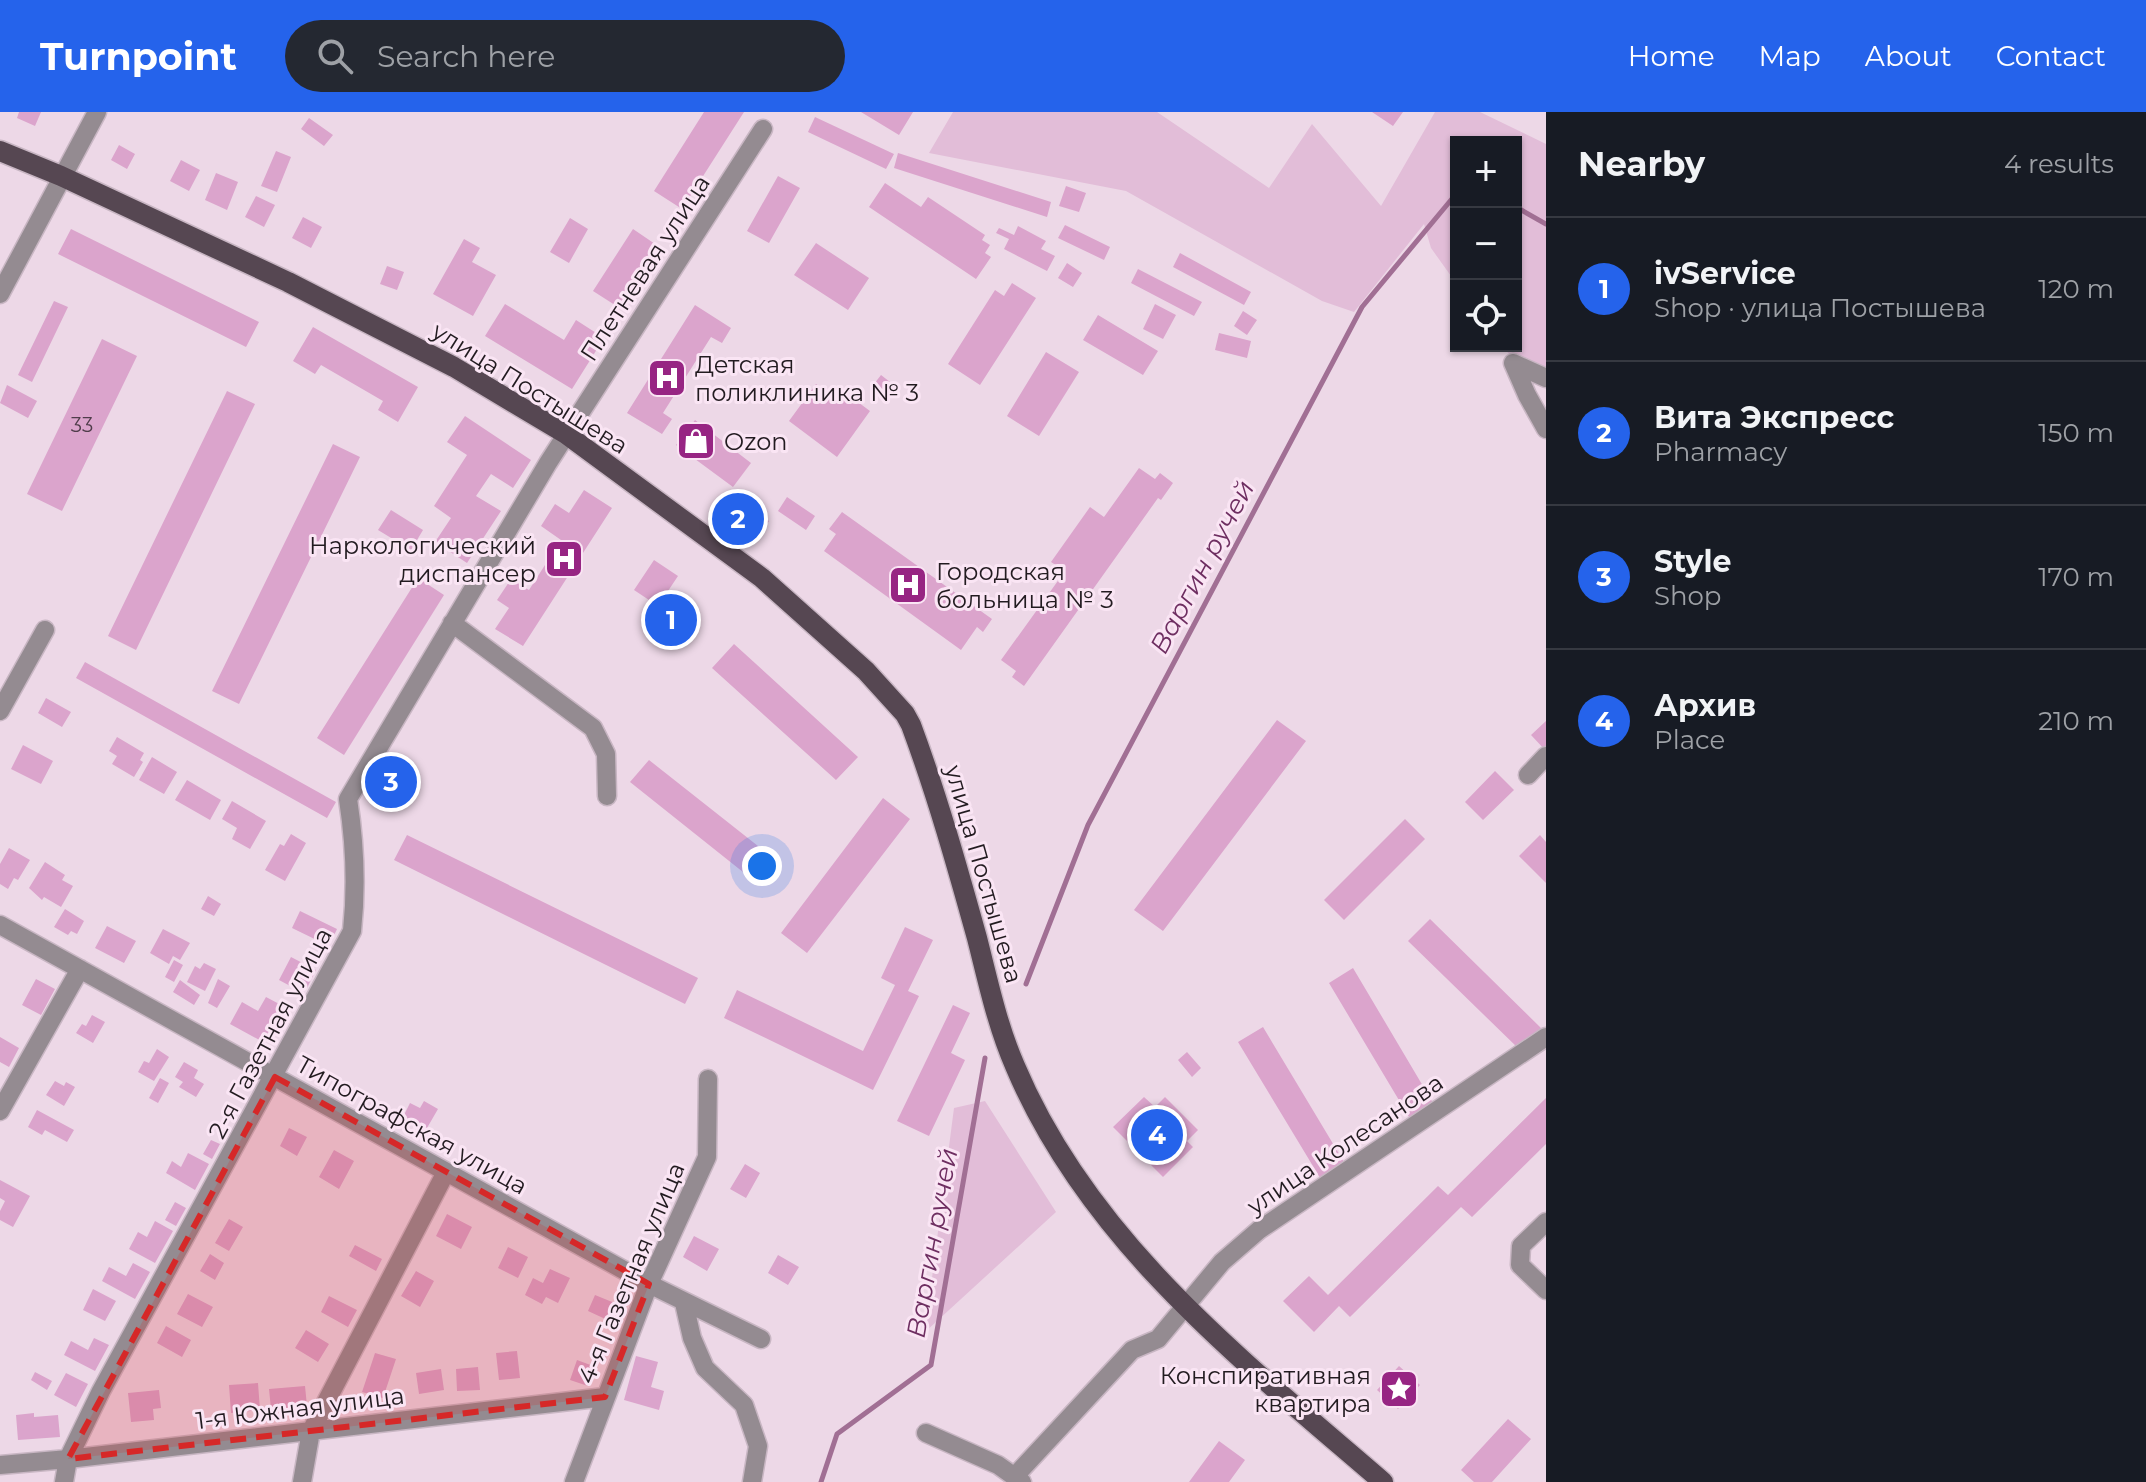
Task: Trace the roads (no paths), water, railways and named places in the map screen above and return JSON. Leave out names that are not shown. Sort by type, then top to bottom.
[{"type":"main road","name":"улица Постышева","points":[[0,151],[61,176],[288,282],[454,367],[566,434],[762,578],[866,671],[905,714],[946,825],[1000,1026],[1015,1066],[1045,1128],[1086,1192],[1125,1243],[1225,1343]]},
{"type":"main road","points":[[1225,1343],[1383,1482]]},
{"type":"main road","points":[[1225,1343],[1317,1412],[1399,1482]]},
{"type":"street","points":[[3,283],[97,112]]},
{"type":"street","name":"Плетневая улица","points":[[566,434],[763,129]]},
{"type":"street","points":[[1546,378],[1513,363],[1546,429]]},
{"type":"street","name":"2-я Газетная улица","points":[[64,1482],[68,1459],[101,1391],[352,931],[356,852],[348,799],[566,434]]},
{"type":"street","points":[[452,623],[593,728],[606,754],[607,796]]},
{"type":"street","points":[[0,711],[45,630]]},
{"type":"street","points":[[1528,775],[1546,756]]},
{"type":"street","name":"Типографская улица","points":[[0,925],[649,1284],[761,1339]]},
{"type":"street","points":[[0,1111],[80,969]]},
{"type":"street","name":"улица Колесанова","points":[[1019,1478],[1132,1350],[1158,1339],[1222,1262],[1259,1230],[1546,1037]]},
{"type":"street","name":"4-я Газетная улица","points":[[574,1482],[649,1284],[707,1157],[708,1079]]},
{"type":"street","points":[[302,1482],[311,1431],[446,1172]]},
{"type":"street","points":[[1546,1222],[1521,1246],[1520,1265],[1546,1290]]},
{"type":"street","points":[[684,1303],[692,1338],[705,1368],[744,1405],[758,1446],[752,1482]]},
{"type":"street","name":"1-я Южная улица","points":[[0,1465],[605,1397]]},
{"type":"street","points":[[926,1433],[1019,1478]]},
{"type":"waterway","name":"Варгин ручей","points":[[1026,984],[1088,825],[1362,307],[1450,201]]},
{"type":"waterway","name":"Варгин ручей","points":[[1518,208],[1546,224]]},
{"type":"waterway","name":"Варгин ручей","points":[[821,1482],[837,1434],[931,1365],[985,1058]]},
{"type":"place","name":"Детская поликлиника № 3","points":[[667,378]]},
{"type":"place","name":"Ozon","points":[[696,441]]},
{"type":"place","name":"Вита Экспресс","points":[[738,519]]},
{"type":"place","name":"Наркологический диспансер","points":[[564,559]]},
{"type":"place","name":"Городская больница № 3","points":[[908,585]]},
{"type":"place","name":"ivService","points":[[671,620]]},
{"type":"place","name":"Style","points":[[391,782]]},
{"type":"place","name":"Архив","points":[[1157,1135]]},
{"type":"place","name":"Конспиративная квартира","points":[[1399,1389]]}]
